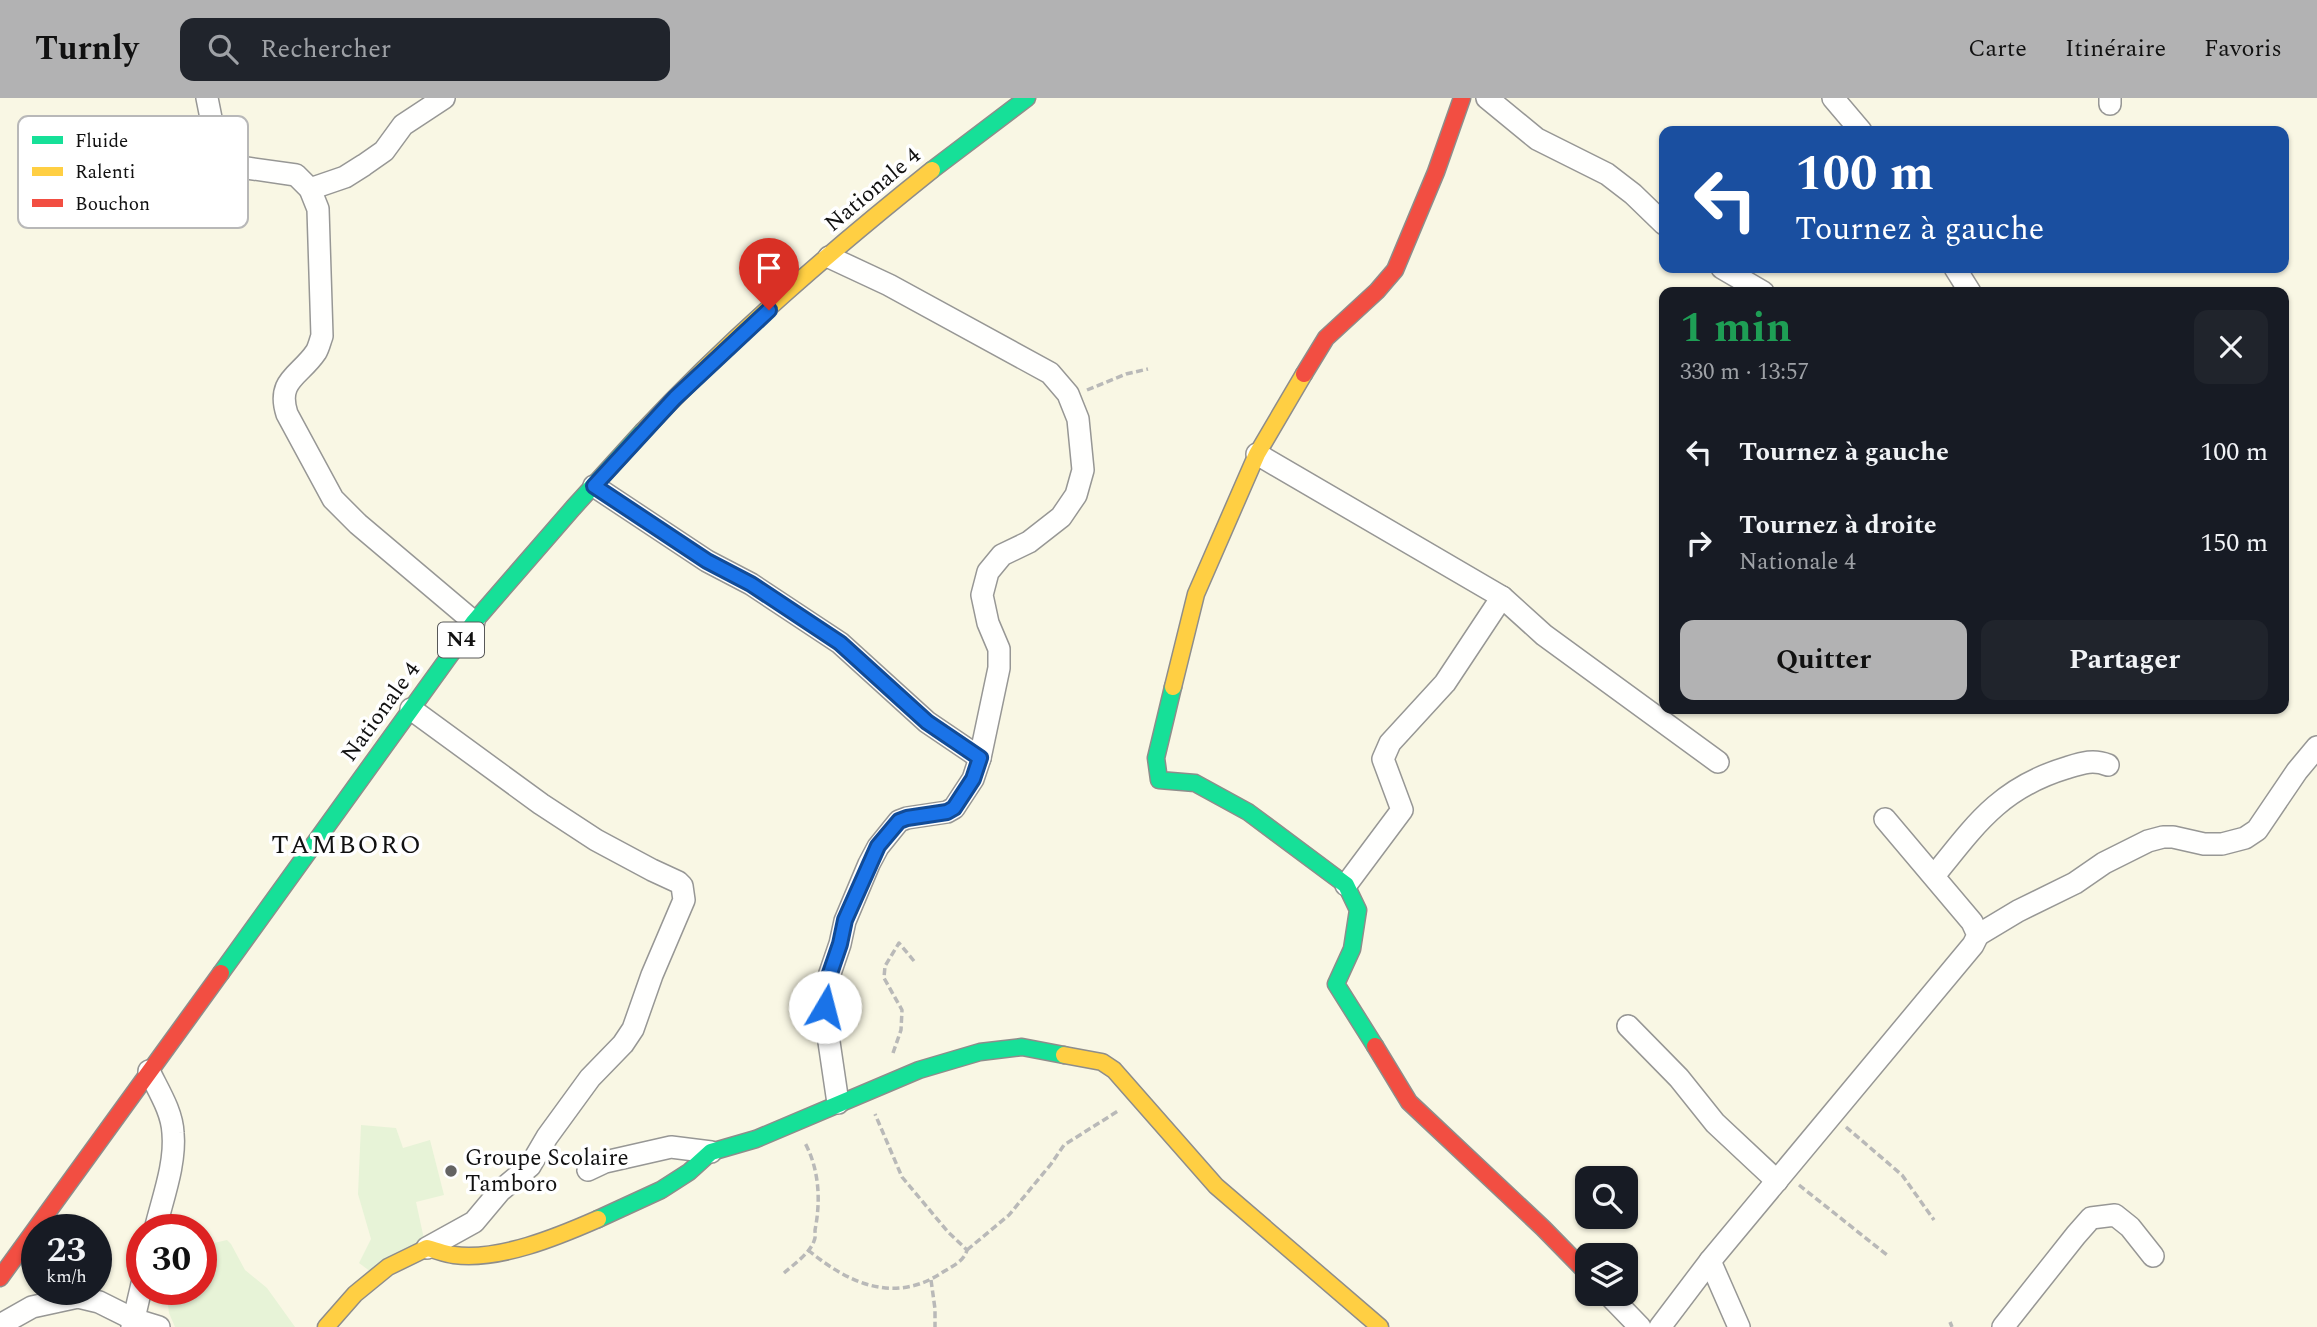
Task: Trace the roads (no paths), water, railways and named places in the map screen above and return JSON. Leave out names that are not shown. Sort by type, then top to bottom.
[{"type":"main road","name":"Nationale 4","points":[[0,1278],[474,622],[537,548],[675,398],[829,257],[954,152],[1027,98]]},
{"type":"main road","points":[[1462,98],[1436,172],[1395,270],[1377,291],[1326,338],[1256,454],[1196,594],[1156,758],[1158,780],[1195,783],[1248,812],[1346,885],[1358,910],[1352,949],[1336,984],[1409,1102],[1575,1261]]},
{"type":"main road","points":[[326,1327],[355,1294],[388,1267],[427,1248],[454,1255],[479,1255],[502,1252],[568,1231],[661,1190],[689,1172],[711,1152],[789,1126],[919,1070],[980,1052],[1022,1047],[1102,1062],[1114,1070],[1216,1186],[1380,1327]]},
{"type":"street","points":[[206,98],[210,116]]},
{"type":"street","points":[[310,189],[345,177],[364,165],[384,151],[403,125],[444,98]]},
{"type":"street","points":[[1487,98],[1537,139],[1607,174],[1659,219]]},
{"type":"street","points":[[1833,98],[1857,126]]},
{"type":"street","points":[[248,168],[296,175],[310,189],[318,209],[322,336],[317,351],[285,387],[283,400],[287,414],[333,499],[358,524],[474,622]]},
{"type":"street","points":[[829,257],[889,285],[1050,373],[1068,394],[1078,419],[1083,470],[1076,495],[1061,517],[1029,542],[1002,555],[988,572],[982,595],[988,623],[999,649],[999,668],[973,779],[954,808],[947,812],[899,821],[878,846],[845,920],[826,985],[825,1007],[838,1103]]},
{"type":"street","points":[[1730,273],[1754,287]]},
{"type":"street","points":[[1256,454],[1502,597],[1544,635],[1718,762]]},
{"type":"street","points":[[594,486],[707,561],[751,584],[840,643],[927,722],[980,758]]},
{"type":"street","points":[[1346,885],[1402,810],[1382,760],[1390,743],[1445,683],[1502,597]]},
{"type":"street","points":[[411,709],[533,799],[596,840],[678,881],[682,886],[684,900],[652,975],[633,1029],[623,1044],[590,1079],[547,1137],[530,1166],[499,1191],[474,1222],[427,1248]]},
{"type":"street","points":[[1660,1327],[1710,1261],[1973,945],[1978,935],[2148,841],[2173,837],[2203,844],[2222,844],[2245,838],[2256,830],[2317,747]]},
{"type":"street","points":[[1934,876],[1981,820],[2016,789],[2036,779],[2087,762],[2096,760],[2108,765]]},
{"type":"street","points":[[1885,818],[1972,922],[1978,935]]},
{"type":"street","points":[[1628,1026],[1679,1078],[1715,1123],[1780,1177]]},
{"type":"street","points":[[149,1071],[166,1104],[174,1132],[171,1160],[159,1214]]},
{"type":"street","points":[[588,1170],[604,1162],[671,1147],[711,1152]]},
{"type":"street","points":[[2003,1327],[2091,1219],[2115,1215],[2130,1227],[2153,1256]]},
{"type":"street","points":[[1710,1261],[1739,1327]]},
{"type":"street","points":[[0,1325],[32,1307],[78,1297],[99,1302],[132,1323],[159,1327]]},
{"type":"street","points":[[132,1323],[137,1305]]},
{"type":"street","points":[[1620,1306],[1640,1327]]},
{"type":"place","name":"Groupe Scolaire Tamboro","points":[[451,1171]]},
{"type":"district","name":"TAMBORO","points":[[347,845]]}]
